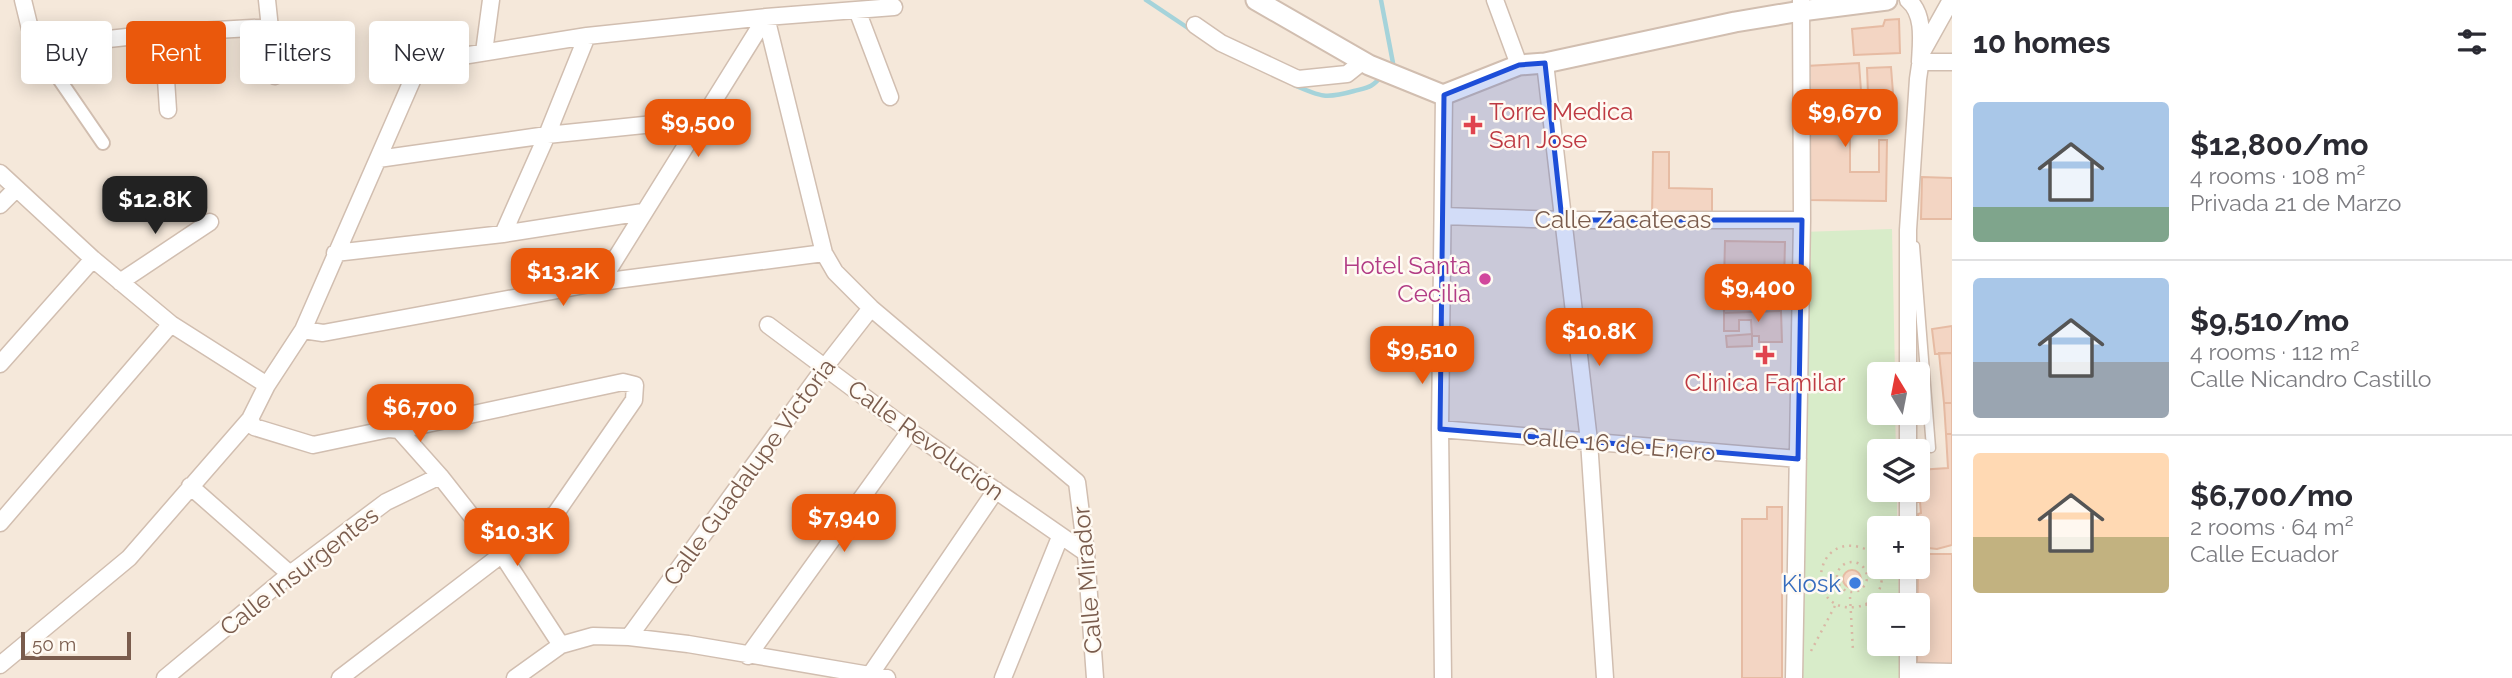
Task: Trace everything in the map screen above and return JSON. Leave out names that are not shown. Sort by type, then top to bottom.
[{"type":"street","points":[[23,0],[28,21]]},
{"type":"street","points":[[267,0],[270,21]]},
{"type":"street","points":[[484,52],[491,0]]},
{"type":"street","points":[[1256,0],[1366,64],[1443,95],[1520,65],[1545,63],[1801,5],[1887,0]]},
{"type":"street","points":[[1495,0],[1520,65]]},
{"type":"street","points":[[1908,0],[1916,10],[1920,23],[1920,62],[1909,201],[1908,362]]},
{"type":"street","points":[[1920,62],[1922,52],[1951,0]]},
{"type":"street","points":[[1794,678],[1802,220],[1801,5]]},
{"type":"street","points":[[0,665],[129,558],[250,419],[267,385],[303,330],[418,67],[425,62],[587,36],[765,17],[894,7]]},
{"type":"street","points":[[857,10],[890,97]]},
{"type":"street","points":[[601,282],[765,17]]},
{"type":"street","points":[[765,17],[824,253],[835,272],[871,308]]},
{"type":"street","points":[[1195,25],[1221,43],[1298,79],[1348,74],[1366,64]]},
{"type":"street","points":[[503,234],[587,36]]},
{"type":"street","points":[[1920,62],[1952,62]]},
{"type":"street","points":[[1545,63],[1589,441],[1605,678]]},
{"type":"street","points":[[63,84],[103,143]]},
{"type":"street","points":[[166,84],[168,110]]},
{"type":"street","points":[[1443,95],[1440,429],[1443,678]]},
{"type":"street","points":[[378,159],[547,135],[702,119]]},
{"type":"street","points":[[0,173],[93,259],[171,324],[267,385]]},
{"type":"street","points":[[0,205],[16,189]]},
{"type":"street","points":[[335,253],[503,234],[643,212]]},
{"type":"street","name":"Calle Zacatecas","points":[[1443,216],[1802,220]]},
{"type":"street","points":[[120,282],[210,222]]},
{"type":"street","points":[[303,330],[323,332],[601,282],[824,253]]},
{"type":"street","points":[[0,363],[93,259]]},
{"type":"street","name":"Calle Guadalupe Victoria","points":[[629,637],[871,308]]},
{"type":"street","name":"Calle Mirador","points":[[871,308],[1077,482],[1086,553],[1095,678]]},
{"type":"street","points":[[0,523],[171,324]]},
{"type":"street","name":"Calle Revolución","points":[[768,325],[910,431],[1086,553]]},
{"type":"street","points":[[250,419],[254,427],[313,445],[389,429],[399,430],[623,382],[635,386],[634,400],[556,513],[340,678]]},
{"type":"street","name":"Calle 16 de Enero","points":[[1440,429],[1798,459]]},
{"type":"street","points":[[399,430],[440,476],[503,556],[561,645]]},
{"type":"street","points":[[748,656],[910,431]]},
{"type":"street","name":"Calle Insurgentes","points":[[174,675],[290,574],[386,502],[440,476]]},
{"type":"street","points":[[191,486],[290,574]]},
{"type":"street","points":[[870,675],[996,490]]},
{"type":"street","points":[[1003,678],[1060,537]]},
{"type":"street","points":[[515,678],[561,645],[593,636],[688,644],[887,678]]},
{"type":"street","points":[[1908,656],[1908,674],[1952,673]]},
{"type":"lane","points":[[1909,201],[1916,252],[1931,447]]},
{"type":"path","points":[[1867,551],[1856,546],[1844,547],[1828,556],[1823,563],[1820,579],[1825,594],[1836,604],[1850,608],[1866,604],[1876,596],[1882,579]]},
{"type":"path","points":[[1854,562],[1864,568],[1867,580],[1861,590],[1849,593],[1838,584],[1837,573],[1842,566],[1854,562]]},
{"type":"path","points":[[1850,597],[1853,651]]},
{"type":"path","points":[[1811,651],[1836,604]]},
{"type":"highlighted area","points":[[1545,63],[1562,220],[1802,220],[1798,459],[1440,429],[1444,95],[1519,65]]},
{"type":"shaded area","points":[[0,0],[1952,0],[1952,678],[0,678]]},
{"type":"green space","points":[[1892,229],[1895,362],[1867,362],[1867,425],[1895,425],[1896,439],[1867,439],[1867,502],[1897,502],[1897,516],[1867,516],[1867,579],[1898,579],[1899,593],[1867,593],[1867,656],[1899,656],[1900,678],[1798,678],[1802,232]]},
{"type":"building","points":[[1899,19],[1900,53],[1854,55],[1852,29],[1883,26],[1885,20]]},
{"type":"building","points":[[1859,63],[1861,91],[1808,94],[1806,66]]},
{"type":"building","points":[[1891,67],[1893,93],[1868,94],[1867,68]]},
{"type":"building","points":[[1809,98],[1891,98],[1891,129],[1850,129],[1850,172],[1879,172],[1879,140],[1887,140],[1886,201],[1808,200]]},
{"type":"building","points":[[1653,152],[1669,152],[1669,188],[1712,189],[1712,217],[1652,217]]},
{"type":"building","points":[[1922,177],[1952,178],[1952,219],[1921,219]]},
{"type":"building","points":[[1725,241],[1785,242],[1784,283],[1724,282]]},
{"type":"building","points":[[1781,284],[1781,311],[1724,313],[1723,286]]},
{"type":"building","points":[[1781,311],[1782,342],[1759,342],[1759,336],[1752,336],[1751,320],[1739,320],[1739,331],[1724,331],[1724,313]]},
{"type":"building","points":[[1952,326],[1952,353],[1935,354],[1932,329]]},
{"type":"building","points":[[1752,334],[1752,346],[1727,347],[1726,336]]},
{"type":"building","points":[[1939,353],[1952,353],[1952,403],[1944,403]]},
{"type":"building","points":[[1944,403],[1952,403],[1952,434],[1946,434]]},
{"type":"building","points":[[1946,434],[1952,434],[1952,545],[1930,548],[1930,516],[1918,516],[1921,513],[1920,502],[1930,502],[1930,469],[1948,468]]},
{"type":"building","points":[[1767,507],[1782,507],[1782,678],[1742,678],[1742,519],[1767,519]]},
{"type":"building","points":[[1930,554],[1952,554],[1952,668],[1917,667],[1917,656],[1930,656],[1930,593],[1918,593],[1918,579],[1930,579]]},
{"type":"building","points":[[1852,570],[1859,572],[1859,586],[1852,588],[1845,586],[1843,579],[1845,572]]},
{"type":"waterway","points":[[1146,0],[1194,32]]},
{"type":"waterway","points":[[1381,0],[1393,63],[1390,67]]},
{"type":"waterway","points":[[1294,85],[1330,96],[1370,86],[1382,76]]},
{"type":"place","name":"Torre Medica San Jose","points":[[1473,125]]},
{"type":"place","name":"Hotel Santa Cecilia","points":[[1485,279]]},
{"type":"place","name":"Clinica Familar","points":[[1765,355]]},
{"type":"place","name":"Kiosk","points":[[1855,583]]}]
